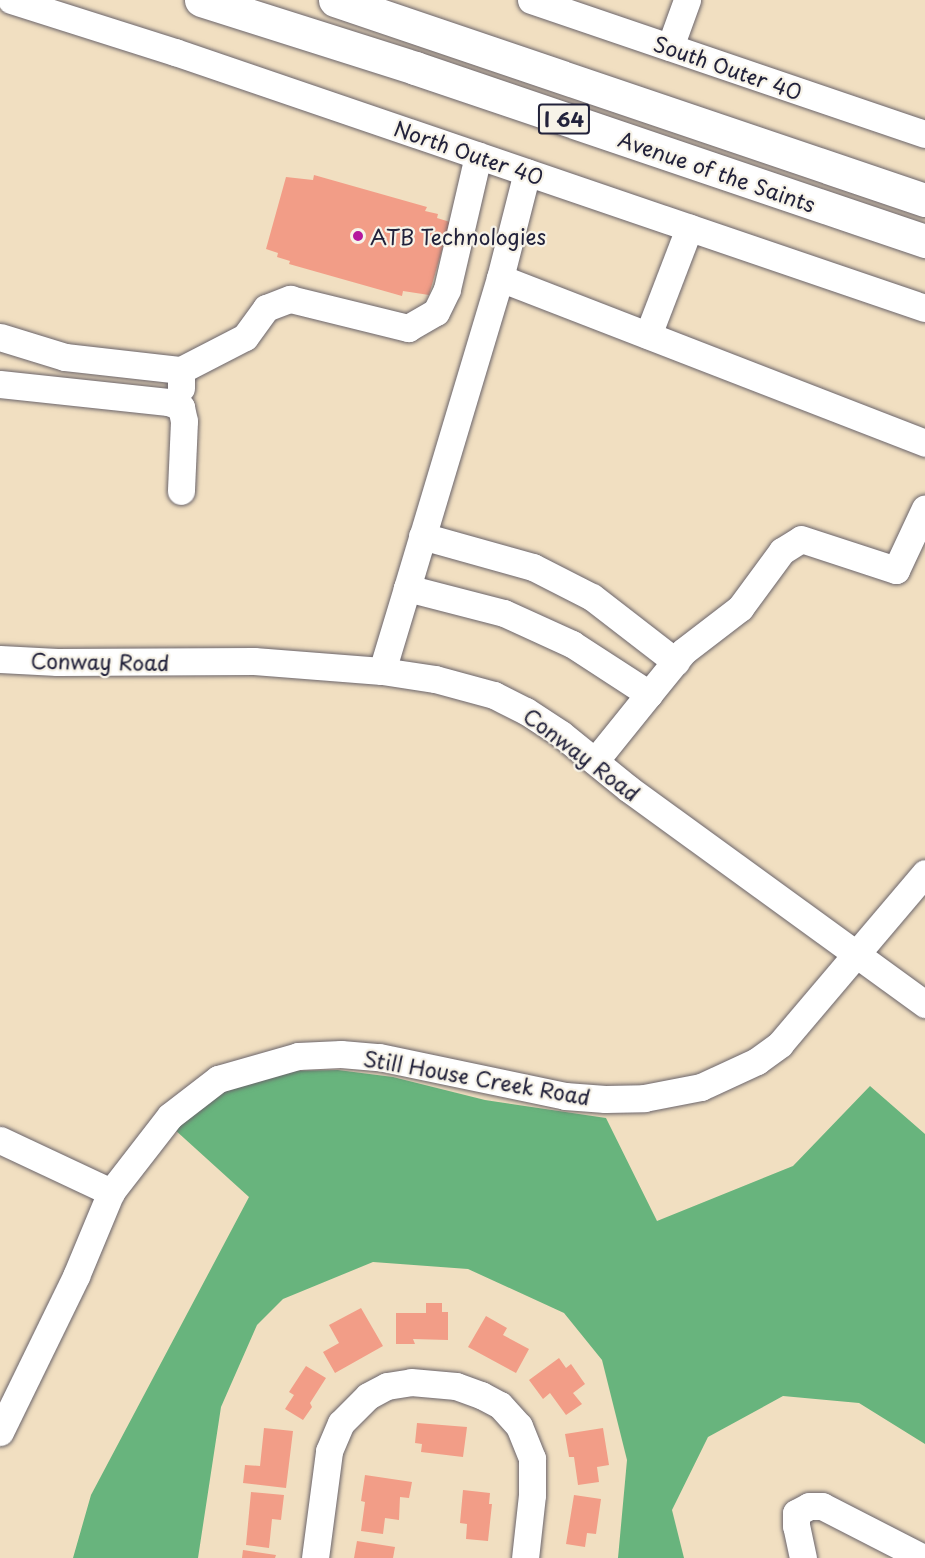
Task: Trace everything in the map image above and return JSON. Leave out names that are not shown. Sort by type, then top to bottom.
[{"type":"highway","name":"Avenue of the Saints","points":[[201,0],[415,68],[925,241]]},
{"type":"highway","name":"Avenue of the Saints","points":[[335,0],[925,200]]},
{"type":"street","name":"North Outer 40","points":[[11,0],[175,52],[925,308]]},
{"type":"street","name":"South Outer 40","points":[[531,0],[925,134]]},
{"type":"street","points":[[670,48],[687,0]]},
{"type":"street","points":[[0,337],[65,357],[181,370],[245,338],[266,309],[290,299],[408,328],[436,312],[447,289],[478,156]]},
{"type":"street","points":[[382,671],[500,278],[527,172]]},
{"type":"street","points":[[648,335],[689,228]]},
{"type":"street","points":[[500,278],[925,443]]},
{"type":"street","points":[[181,370],[181,407],[184,421],[181,491]]},
{"type":"street","points":[[0,384],[168,402],[181,407]]},
{"type":"street","points":[[595,761],[684,651],[740,608],[782,551],[801,539],[896,570],[925,508]]},
{"type":"street","points":[[422,536],[533,567],[592,597],[676,662]]},
{"type":"street","points":[[407,588],[504,613],[573,644],[649,694]]},
{"type":"street","name":"Conway Road","points":[[0,658],[57,662],[254,661],[382,671],[435,679],[494,695],[526,711],[629,789],[925,1004]]},
{"type":"street","name":"Still House Creek Road","points":[[0,1432],[76,1276],[111,1192],[180,1106],[218,1079],[255,1066],[298,1056],[341,1054],[379,1057],[565,1096],[605,1099],[644,1098],[717,1082],[757,1061],[780,1044],[925,873]]},
{"type":"street","points":[[0,1140],[111,1192]]},
{"type":"street","points":[[315,1558],[329,1451],[341,1423],[356,1406],[387,1386],[429,1383],[456,1386],[481,1395],[501,1405],[519,1426],[532,1458],[532,1495],[525,1558]]},
{"type":"street","points":[[803,1558],[796,1526],[796,1513],[809,1506],[822,1506],[923,1558]]},
{"type":"green space","points":[[338,1070],[393,1077],[485,1100],[606,1118],[657,1221],[793,1166],[870,1086],[925,1134],[925,1444],[859,1403],[783,1396],[708,1437],[672,1510],[684,1558],[618,1558],[627,1460],[602,1360],[564,1313],[468,1269],[373,1262],[283,1299],[257,1325],[221,1407],[198,1558],[73,1558],[91,1495],[249,1197],[174,1129],[223,1089],[281,1071]]},
{"type":"building","points":[[314,175],[427,207],[425,211],[438,214],[437,218],[450,222],[429,295],[403,291],[402,296],[289,264],[290,261],[277,257],[278,253],[266,249],[286,177],[313,180]]},
{"type":"building","points":[[426,1303],[442,1303],[442,1312],[448,1312],[448,1340],[413,1339],[415,1344],[396,1344],[396,1313],[426,1313]]},
{"type":"building","points":[[361,1308],[383,1346],[335,1373],[323,1352],[339,1343],[329,1325]]},
{"type":"building","points":[[486,1316],[507,1328],[503,1335],[529,1349],[516,1373],[468,1347]]},
{"type":"building","points":[[559,1358],[566,1368],[571,1364],[585,1384],[573,1393],[582,1404],[566,1415],[550,1393],[543,1399],[529,1380]]},
{"type":"building","points":[[306,1366],[326,1378],[310,1403],[312,1407],[303,1420],[285,1409],[294,1395],[289,1392]]},
{"type":"building","points":[[417,1423],[467,1427],[463,1457],[421,1452],[422,1444],[415,1443]]},
{"type":"building","points":[[264,1428],[293,1431],[286,1488],[243,1483],[245,1465],[260,1466]]},
{"type":"building","points":[[603,1428],[609,1465],[597,1467],[599,1482],[578,1485],[574,1457],[569,1457],[565,1434]]},
{"type":"building","points":[[365,1475],[412,1482],[409,1498],[400,1497],[399,1520],[385,1518],[383,1534],[361,1531],[365,1502],[361,1501]]},
{"type":"building","points":[[463,1490],[490,1493],[489,1504],[492,1504],[488,1541],[466,1539],[467,1524],[460,1523]]},
{"type":"building","points":[[251,1492],[284,1495],[281,1520],[272,1519],[269,1548],[246,1545]]},
{"type":"building","points":[[574,1495],[601,1499],[596,1534],[587,1533],[585,1547],[566,1544]]},
{"type":"building","points":[[357,1541],[395,1547],[393,1558],[354,1558]]},
{"type":"building","points":[[243,1550],[276,1555],[275,1558],[242,1558]]},
{"type":"place","name":"ATB Technologies","points":[[358,236]]}]
